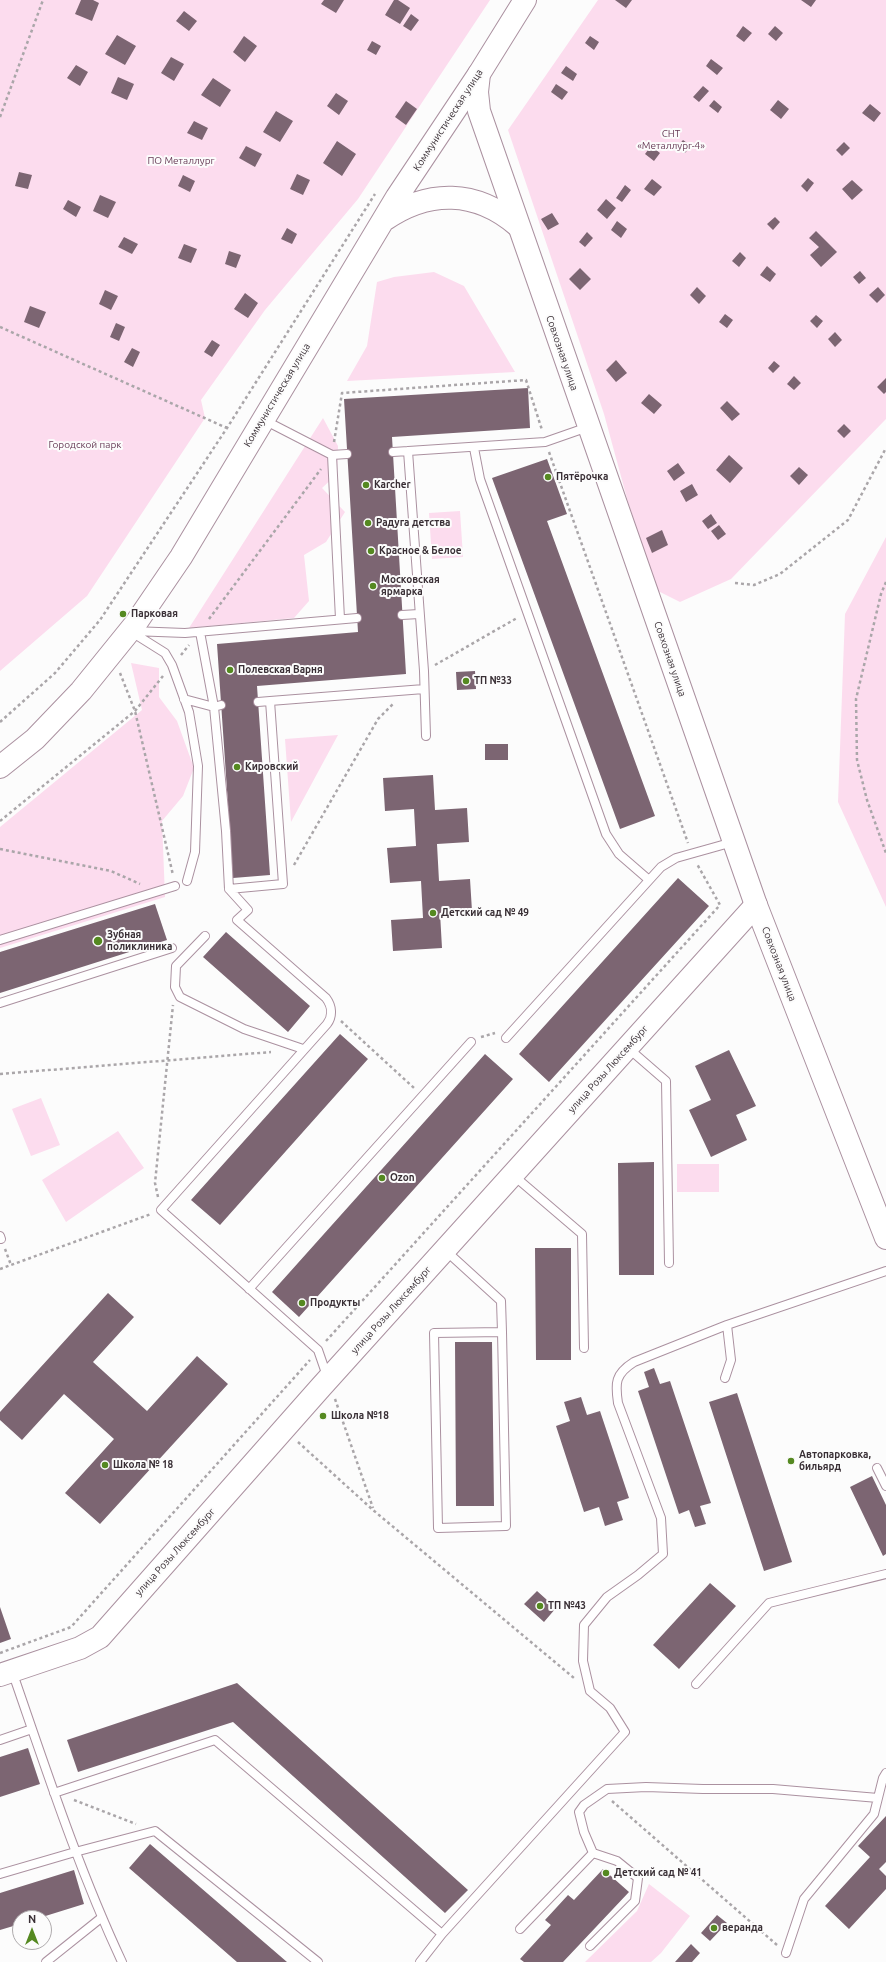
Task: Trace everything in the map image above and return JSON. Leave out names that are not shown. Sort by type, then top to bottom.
[{"type":"street","name":"Коммунистическая улица","points":[[0,766],[35,739],[81,691],[130,631],[180,557],[383,221],[479,74],[525,0]]},
{"type":"street","name":"Совхозная улица","points":[[479,74],[477,92],[478,111],[517,225],[756,905],[886,1238]]},
{"type":"street","points":[[383,221],[400,210],[417,202],[434,199],[456,198],[488,206],[507,217],[517,225]]},
{"type":"street","name":"улица Розы Люксембург","points":[[4,1666],[80,1648],[100,1637],[283,1430],[756,905]]},
{"type":"lane","points":[[263,419],[332,454],[347,454]]},
{"type":"lane","points":[[393,452],[474,448],[545,442],[588,427]]},
{"type":"lane","points":[[474,448],[480,479],[526,613],[609,841],[626,860],[649,880]]},
{"type":"lane","points":[[408,451],[424,671],[426,736]]},
{"type":"lane","points":[[332,454],[340,619]]},
{"type":"lane","points":[[402,615],[419,614]]},
{"type":"lane","points":[[130,631],[200,632],[357,618]]},
{"type":"lane","points":[[130,631],[165,653],[172,665],[189,712],[198,766],[196,852],[187,880]]},
{"type":"lane","points":[[200,632],[218,706],[229,889],[248,910],[238,920],[326,998],[330,1003],[332,1013],[327,1024],[161,1210],[318,1350],[328,1380]]},
{"type":"lane","points":[[258,702],[424,689]]},
{"type":"lane","points":[[184,699],[218,706]]},
{"type":"lane","points":[[229,889],[283,884],[270,701]]},
{"type":"lane","points":[[503,1035],[649,880],[669,862],[734,842]]},
{"type":"lane","points":[[0,940],[175,886]]},
{"type":"lane","points":[[205,936],[176,966],[175,987],[180,997],[244,1029],[304,1049]]},
{"type":"lane","points":[[0,1003],[172,948]]},
{"type":"lane","points":[[249,1289],[471,1042]]},
{"type":"lane","points":[[627,1047],[666,1081],[668,1263]]},
{"type":"lane","points":[[512,1175],[582,1234],[584,1348]]},
{"type":"lane","points":[[445,1250],[501,1300],[502,1332],[506,1526],[438,1528],[434,1333],[502,1332]]},
{"type":"lane","points":[[420,1962],[442,1934],[625,1732],[610,1708],[590,1691],[583,1661],[584,1625],[607,1596],[638,1575],[663,1554],[661,1518],[618,1403],[616,1387],[618,1376],[624,1368],[634,1362],[727,1325],[886,1270]]},
{"type":"lane","points":[[725,1378],[731,1360],[727,1325]]},
{"type":"lane","points":[[877,1468],[886,1486]]},
{"type":"lane","points":[[696,1684],[769,1603],[886,1574]]},
{"type":"lane","points":[[4,1666],[32,1729],[75,1852],[101,1918],[122,1962]]},
{"type":"lane","points":[[0,1740],[32,1729]]},
{"type":"lane","points":[[54,1793],[214,1740],[442,1934]]},
{"type":"lane","points":[[786,1953],[804,1899],[874,1814],[886,1773]]},
{"type":"lane","points":[[590,1946],[635,1901],[638,1878],[617,1861],[593,1853],[584,1832],[579,1812],[584,1805],[607,1789],[646,1787],[703,1789],[773,1788],[878,1798]]},
{"type":"lane","points":[[0,1874],[75,1852],[156,1831],[318,1962]]},
{"type":"lane","points":[[520,1929],[593,1853]]},
{"type":"lane","points":[[46,1962],[101,1918]]},
{"type":"path","points":[[0,117],[43,0]]},
{"type":"path","points":[[0,722],[55,673],[100,620],[227,428],[376,192]]},
{"type":"path","points":[[0,327],[227,428]]},
{"type":"path","points":[[0,822],[135,712],[200,632],[332,454],[342,393],[526,380],[545,442],[692,854],[720,905],[318,1350],[72,1626],[4,1666]]},
{"type":"path","points":[[735,583],[754,584],[780,574],[848,520],[886,448]]},
{"type":"path","points":[[886,582],[881,594],[856,699],[857,760],[867,800],[886,853]]},
{"type":"path","points":[[424,671],[526,613]]},
{"type":"path","points":[[112,653],[135,712],[175,886]]},
{"type":"path","points":[[283,884],[378,719],[402,696],[414,690]]},
{"type":"path","points":[[0,849],[111,871],[142,886]]},
{"type":"path","points":[[0,1269],[161,1210],[155,1183],[175,987]]},
{"type":"path","points":[[332,1013],[422,1096]]},
{"type":"path","points":[[483,1035],[503,1035]]},
{"type":"path","points":[[0,1074],[272,1052]]},
{"type":"path","points":[[0,1238],[11,1265]]},
{"type":"path","points":[[328,1380],[373,1510]]},
{"type":"path","points":[[283,1430],[373,1510],[590,1691]]},
{"type":"path","points":[[54,1793],[156,1831]]},
{"type":"path","points":[[608,1798],[786,1953]]},
{"type":"green space","name":"ПО Металлург","points":[[0,0],[490,0],[358,199],[265,310],[201,400],[205,418],[87,596],[0,671]]},
{"type":"green space","name":"СНТ «Металлург-4»","points":[[598,0],[886,0],[886,419],[731,579],[680,602],[658,591],[628,502],[604,414],[508,130]]},
{"type":"green space","points":[[434,272],[464,286],[515,372],[347,381],[367,346],[377,282],[394,277]]},
{"type":"green space","points":[[323,418],[338,446],[337,474],[322,488],[345,512],[326,542],[304,555],[309,601],[294,618],[189,628]]},
{"type":"green space","points":[[460,511],[463,557],[432,559],[429,513]]},
{"type":"green space","points":[[886,537],[886,907],[838,802],[845,614]]},
{"type":"green space","points":[[131,663],[159,668],[159,697],[177,721],[194,768],[183,796],[162,821],[165,897],[0,948],[0,827],[142,710]]},
{"type":"green space","points":[[338,735],[291,822],[285,739]]},
{"type":"green space","points":[[41,1098],[60,1145],[31,1156],[12,1109]]},
{"type":"green space","points":[[118,1131],[144,1168],[66,1222],[42,1180]]},
{"type":"green space","points":[[677,1164],[719,1164],[719,1192],[677,1192]]},
{"type":"green space","points":[[649,1884],[690,1916],[661,1953],[651,1962],[585,1962],[637,1911]]},
{"type":"building","points":[[81,0],[93,0],[99,3],[92,21],[75,14]]},
{"type":"building","points":[[324,0],[344,0],[336,13],[321,4]]},
{"type":"building","points":[[394,0],[398,0],[410,8],[400,24],[385,15]]},
{"type":"building","points":[[615,0],[632,0],[626,8]]},
{"type":"building","points":[[801,0],[816,0],[811,7]]},
{"type":"building","points":[[184,11],[197,21],[189,31],[176,21]]},
{"type":"building","points":[[411,14],[419,20],[411,31],[403,26]]},
{"type":"building","points":[[743,26],[752,33],[744,42],[736,36]]},
{"type":"building","points":[[775,26],[783,33],[776,41],[768,34]]},
{"type":"building","points":[[117,35],[136,46],[125,65],[105,54]]},
{"type":"building","points":[[244,36],[257,46],[245,62],[233,52]]},
{"type":"building","points":[[590,36],[599,42],[594,50],[585,43]]},
{"type":"building","points":[[372,41],[381,46],[376,55],[367,50]]},
{"type":"building","points":[[171,57],[184,64],[174,81],[161,73]]},
{"type":"building","points":[[711,59],[723,68],[717,75],[706,66]]},
{"type":"building","points":[[76,65],[88,72],[80,86],[67,78]]},
{"type":"building","points":[[566,66],[577,74],[573,81],[561,73]]},
{"type":"building","points":[[118,77],[134,84],[127,100],[111,93]]},
{"type":"building","points":[[213,78],[231,90],[220,107],[201,95]]},
{"type":"building","points":[[556,84],[568,92],[562,100],[551,92]]},
{"type":"building","points":[[703,86],[709,91],[699,102],[693,97]]},
{"type":"building","points":[[336,93],[348,101],[339,115],[327,106]]},
{"type":"building","points":[[714,100],[722,107],[718,113],[709,106]]},
{"type":"building","points":[[778,100],[789,109],[781,119],[770,110]]},
{"type":"building","points":[[406,101],[417,109],[406,125],[395,117]]},
{"type":"building","points":[[870,104],[881,113],[874,122],[862,113]]},
{"type":"building","points":[[276,111],[293,121],[280,142],[263,132]]},
{"type":"building","points":[[194,121],[208,128],[202,140],[187,133]]},
{"type":"building","points":[[683,140],[691,146],[685,153],[677,147]]},
{"type":"building","points":[[337,141],[356,154],[342,176],[323,163]]},
{"type":"building","points":[[844,142],[850,148],[842,156],[836,150]]},
{"type":"building","points":[[246,146],[262,154],[255,167],[239,158]]},
{"type":"building","points":[[651,146],[660,153],[654,161],[645,154]]},
{"type":"building","points":[[19,172],[32,175],[28,189],[15,186]]},
{"type":"building","points":[[297,174],[310,180],[303,195],[290,189]]},
{"type":"building","points":[[183,175],[195,181],[190,192],[178,186]]},
{"type":"building","points":[[808,178],[814,183],[807,192],[801,186]]},
{"type":"building","points":[[652,179],[662,187],[654,196],[644,189]]},
{"type":"building","points":[[852,180],[863,190],[852,200],[842,189]]},
{"type":"building","points":[[625,185],[631,190],[622,202],[616,198]]},
{"type":"building","points":[[100,195],[116,202],[108,218],[93,211]]},
{"type":"building","points":[[606,199],[616,208],[607,219],[597,210]]},
{"type":"building","points":[[68,200],[81,207],[76,217],[63,209]]},
{"type":"building","points":[[552,213],[559,224],[548,230],[541,219]]},
{"type":"building","points":[[775,217],[780,222],[773,230],[767,224]]},
{"type":"building","points":[[617,221],[627,229],[621,238],[611,230]]},
{"type":"building","points":[[287,228],[297,234],[292,244],[281,239]]},
{"type":"building","points":[[816,231],[837,252],[821,267],[810,255],[819,247],[809,238]]},
{"type":"building","points":[[587,232],[593,238],[585,247],[579,242]]},
{"type":"building","points":[[124,237],[138,244],[132,254],[118,247]]},
{"type":"building","points":[[184,244],[197,249],[191,263],[178,258]]},
{"type":"building","points":[[229,251],[241,255],[236,268],[225,264]]},
{"type":"building","points":[[740,252],[746,258],[739,267],[732,261]]},
{"type":"building","points":[[767,266],[776,274],[770,282],[760,275]]},
{"type":"building","points":[[580,268],[591,279],[580,290],[569,279]]},
{"type":"building","points":[[860,271],[866,278],[859,284],[853,277]]},
{"type":"building","points":[[697,287],[706,296],[699,304],[690,295]]},
{"type":"building","points":[[878,287],[885,295],[877,303],[869,295]]},
{"type":"building","points":[[105,290],[118,296],[111,310],[99,304]]},
{"type":"building","points":[[245,293],[258,303],[248,318],[234,309]]},
{"type":"building","points":[[30,306],[46,312],[39,328],[24,322]]},
{"type":"building","points":[[725,314],[733,320],[727,328],[719,322]]},
{"type":"building","points":[[816,315],[823,321],[817,328],[810,321]]},
{"type":"building","points":[[116,323],[125,327],[119,341],[110,337]]},
{"type":"building","points":[[835,332],[842,340],[835,347],[828,339]]},
{"type":"building","points":[[212,340],[220,345],[212,357],[204,352]]},
{"type":"building","points":[[132,348],[140,352],[133,367],[124,362]]},
{"type":"building","points":[[616,360],[627,373],[616,382],[606,370]]},
{"type":"building","points":[[774,361],[780,366],[773,373],[768,368]]},
{"type":"building","points":[[794,376],[801,383],[794,390],[787,384]]},
{"type":"building","points":[[886,378],[886,392],[884,394],[877,387]]},
{"type":"building","points":[[528,388],[530,428],[392,437],[406,674],[257,686],[270,875],[233,878],[217,644],[358,632],[344,399]]},
{"type":"building","points":[[649,394],[662,405],[654,414],[641,403]]},
{"type":"building","points":[[727,401],[740,414],[732,421],[720,408]]},
{"type":"building","points":[[844,424],[851,431],[844,438],[837,431]]},
{"type":"building","points":[[729,455],[743,468],[730,483],[716,470]]},
{"type":"building","points":[[547,459],[567,514],[547,521],[655,816],[620,829],[492,478]]},
{"type":"building","points":[[678,463],[685,473],[674,481],[667,471]]},
{"type":"building","points":[[799,467],[808,475],[799,485],[790,476]]},
{"type":"building","points":[[692,484],[698,495],[686,502],[680,491]]},
{"type":"building","points":[[711,514],[717,523],[708,529],[702,521]]},
{"type":"building","points":[[719,525],[726,534],[718,540],[711,531]]},
{"type":"building","points":[[662,530],[668,545],[652,553],[646,538]]},
{"type":"building","name":"ТП №33","points":[[475,671],[476,689],[457,690],[456,672]]},
{"type":"building","points":[[485,744],[508,744],[508,760],[485,760]]},
{"type":"building","points":[[433,775],[435,810],[467,808],[469,842],[437,844],[439,881],[470,879],[472,911],[440,913],[442,948],[393,951],[391,920],[423,918],[421,881],[390,883],[387,848],[416,846],[414,809],[385,811],[383,778]]},
{"type":"building","points":[[678,878],[709,906],[549,1082],[519,1054]]},
{"type":"building","points":[[155,904],[167,940],[0,993],[0,952]]},
{"type":"building","points":[[226,932],[310,1006],[288,1032],[203,957]]},
{"type":"building","points":[[340,1034],[368,1059],[220,1225],[191,1200]]},
{"type":"building","points":[[729,1050],[756,1106],[736,1115],[747,1140],[711,1157],[689,1110],[711,1100],[695,1066]]},
{"type":"building","points":[[485,1054],[513,1079],[299,1317],[272,1292]]},
{"type":"building","points":[[654,1162],[654,1275],[619,1275],[618,1163]]},
{"type":"building","points":[[535,1248],[571,1248],[571,1360],[536,1360]]},
{"type":"building","points":[[108,1293],[134,1317],[93,1362],[147,1411],[197,1356],[228,1384],[100,1524],[65,1493],[114,1439],[64,1394],[22,1440],[0,1420],[0,1412]]},
{"type":"building","points":[[455,1342],[492,1342],[494,1506],[456,1506]]},
{"type":"building","points":[[654,1368],[660,1384],[670,1381],[711,1503],[700,1506],[706,1524],[695,1527],[689,1510],[679,1514],[638,1391],[649,1387],[644,1372]]},
{"type":"building","points":[[737,1393],[792,1562],[764,1571],[709,1402]]},
{"type":"building","points":[[581,1397],[587,1415],[600,1411],[629,1498],[617,1502],[623,1520],[605,1526],[599,1507],[584,1512],[556,1426],[570,1421],[564,1402]]},
{"type":"building","points":[[872,1476],[886,1505],[886,1554],[883,1556],[850,1487]]},
{"type":"building","points":[[710,1583],[736,1606],[679,1669],[653,1645]]},
{"type":"building","name":"ТП №43","points":[[537,1591],[556,1608],[544,1622],[524,1604]]},
{"type":"building","points":[[0,1607],[11,1639],[0,1643]]},
{"type":"building","points":[[237,1683],[468,1890],[445,1913],[233,1722],[78,1772],[67,1740]]},
{"type":"building","points":[[28,1748],[40,1784],[0,1797],[0,1757]]},
{"type":"building","points":[[886,1816],[886,1862],[879,1869],[886,1876],[886,1889],[849,1929],[825,1906],[870,1857],[858,1846]]},
{"type":"building","points":[[150,1844],[287,1962],[237,1962],[129,1868]]},
{"type":"building","points":[[603,1869],[629,1892],[563,1962],[524,1962],[520,1959],[551,1925],[545,1920],[568,1895],[574,1900]]},
{"type":"building","points":[[74,1870],[84,1904],[52,1914],[52,1910],[12,1910],[12,1926],[0,1930],[0,1893]]},
{"type":"building","name":"веранда","points":[[717,1915],[727,1923],[710,1941],[701,1933]]},
{"type":"building","name":"веранда","points":[[691,1944],[700,1953],[692,1962],[675,1962]]},
{"type":"place","name":"Пятёрочка","points":[[548,477]]},
{"type":"place","name":"Karcher","points":[[366,485]]},
{"type":"place","name":"Радуга детства","points":[[368,523]]},
{"type":"place","name":"Красное & Белое","points":[[371,551]]},
{"type":"place","name":"Московская ярмарка","points":[[373,586]]},
{"type":"place","name":"Парковая","points":[[123,614]]},
{"type":"place","name":"Полевская Варня","points":[[230,670]]},
{"type":"place","name":"ТП №33","points":[[466,681]]},
{"type":"place","name":"Кировский","points":[[237,767]]},
{"type":"place","name":"Детский сад № 49","points":[[433,913]]},
{"type":"place","name":"Зубная поликлиника","points":[[98,941]]},
{"type":"place","name":"Ozon","points":[[382,1178]]},
{"type":"place","name":"Продукты","points":[[302,1303]]},
{"type":"place","name":"Школа №18","points":[[323,1416]]},
{"type":"place","name":"Автопарковка, бильярд","points":[[791,1461]]},
{"type":"place","name":"Школа № 18","points":[[105,1465]]},
{"type":"place","name":"ТП №43","points":[[540,1606]]},
{"type":"place","name":"Детский сад № 41","points":[[606,1873]]},
{"type":"place","name":"веранда","points":[[714,1928]]},
{"type":"park label","name":"Городской парк","points":[[85,445]]}]
